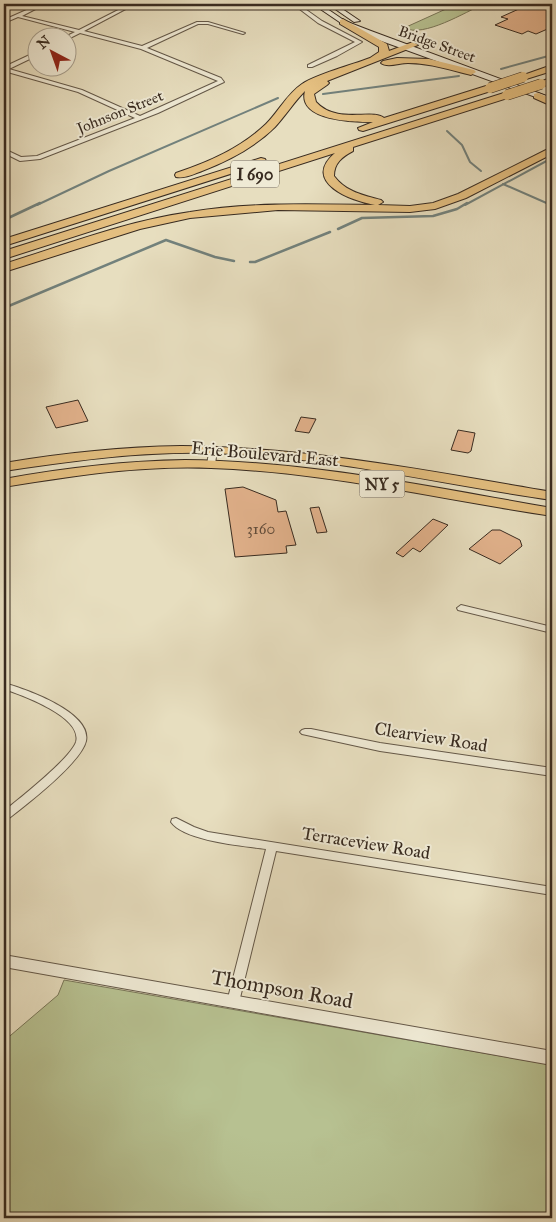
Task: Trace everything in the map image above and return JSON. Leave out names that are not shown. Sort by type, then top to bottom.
[{"type":"highway","points":[[342,22],[384,46],[383,55],[372,63],[317,86],[309,94],[310,103],[315,108],[326,113],[350,119],[379,118],[422,109]]},
{"type":"highway","points":[[77,208],[186,173],[235,152],[271,124],[301,89],[307,85],[414,48]]},
{"type":"highway","points":[[372,63],[418,60],[436,62],[471,72]]},
{"type":"highway","points":[[354,131],[552,68]]},
{"type":"highway","name":"I 690","points":[[4,255],[552,80]]},
{"type":"highway","points":[[538,96],[552,102]]},
{"type":"highway","points":[[391,131],[348,150],[333,160],[328,172],[332,182],[348,194],[380,203],[412,204],[431,202],[448,196],[552,143]]},
{"type":"highway","points":[[4,268],[137,226],[190,215],[263,208],[410,209],[435,206],[462,196],[552,150]]},
{"type":"highway","name":"I 690","points":[[4,242],[273,157]]},
{"type":"main road","name":"Bridge Street","points":[[316,4],[342,22],[552,96]]},
{"type":"main road","name":"Bridge Street","points":[[331,4],[366,26],[414,48],[471,72],[538,96]]},
{"type":"main road","name":"Erie Boulevard East","points":[[4,468],[108,452],[213,450],[301,456],[552,496]]},
{"type":"main road","name":"Erie Boulevard East","points":[[4,483],[93,468],[146,464],[211,464],[337,476],[552,512]]},
{"type":"street","points":[[4,22],[43,4]]},
{"type":"street","points":[[79,32],[133,4]]},
{"type":"street","points":[[295,4],[320,22],[358,42],[310,66]]},
{"type":"street","points":[[18,16],[143,48],[197,23],[208,23],[243,33]]},
{"type":"street","name":"Johnson Street","points":[[4,151],[20,159],[38,158],[139,118],[221,82],[219,79],[191,66],[143,48]]},
{"type":"street","points":[[4,69],[28,58]]},
{"type":"street","points":[[4,69],[80,91],[139,118]]},
{"type":"street","points":[[211,464],[213,450]]},
{"type":"street","points":[[461,608],[552,630]]},
{"type":"street","points":[[4,686],[39,698],[63,712],[73,721],[81,739],[64,765],[4,816]]},
{"type":"street","name":"Clearview Road","points":[[305,732],[380,747],[552,772]]},
{"type":"street","name":"Terraceview Road","points":[[176,822],[190,830],[208,836],[552,891]]},
{"type":"street","points":[[233,1002],[272,846]]},
{"type":"street","name":"Thompson Road","points":[[4,961],[552,1058]]},
{"type":"green space","points":[[457,4],[484,4],[433,27],[422,30],[404,28]]},
{"type":"green space","points":[[64,980],[552,1065],[552,1218],[4,1218],[4,1041],[58,995]]},
{"type":"building","points":[[530,4],[543,8],[547,6],[552,8],[552,27],[536,34],[528,31],[522,34],[495,25],[508,19],[501,17]]},
{"type":"building","points":[[78,400],[88,421],[56,428],[46,407]]},
{"type":"building","points":[[301,417],[316,419],[309,433],[295,431]]},
{"type":"building","points":[[458,430],[475,433],[471,451],[468,453],[451,450]]},
{"type":"building","points":[[243,487],[276,500],[278,512],[286,511],[296,545],[286,546],[287,553],[235,557],[225,489]]},
{"type":"building","points":[[319,507],[327,532],[317,533],[310,508]]},
{"type":"building","points":[[433,519],[448,525],[420,552],[413,548],[403,557],[396,553]]},
{"type":"building","points":[[492,530],[500,530],[520,540],[522,546],[500,564],[469,549]]},
{"type":"waterway","points":[[501,69],[552,55]]},
{"type":"waterway","points":[[323,94],[459,76]]},
{"type":"waterway","points":[[37,205],[109,171],[278,98]]},
{"type":"waterway","points":[[447,131],[462,145],[470,162],[481,171]]},
{"type":"waterway","points":[[503,184],[552,158]]},
{"type":"waterway","points":[[465,205],[503,184]]},
{"type":"waterway","points":[[503,184],[551,205]]},
{"type":"waterway","points":[[4,220],[40,203]]},
{"type":"waterway","points":[[338,229],[362,218],[433,216],[457,209],[467,203]]},
{"type":"waterway","points":[[548,203],[552,205]]},
{"type":"waterway","points":[[250,262],[255,262],[330,232]]},
{"type":"waterway","points":[[4,308],[166,240],[215,257],[234,261]]},
{"type":"railway","points":[[4,11],[14,4]]}]
